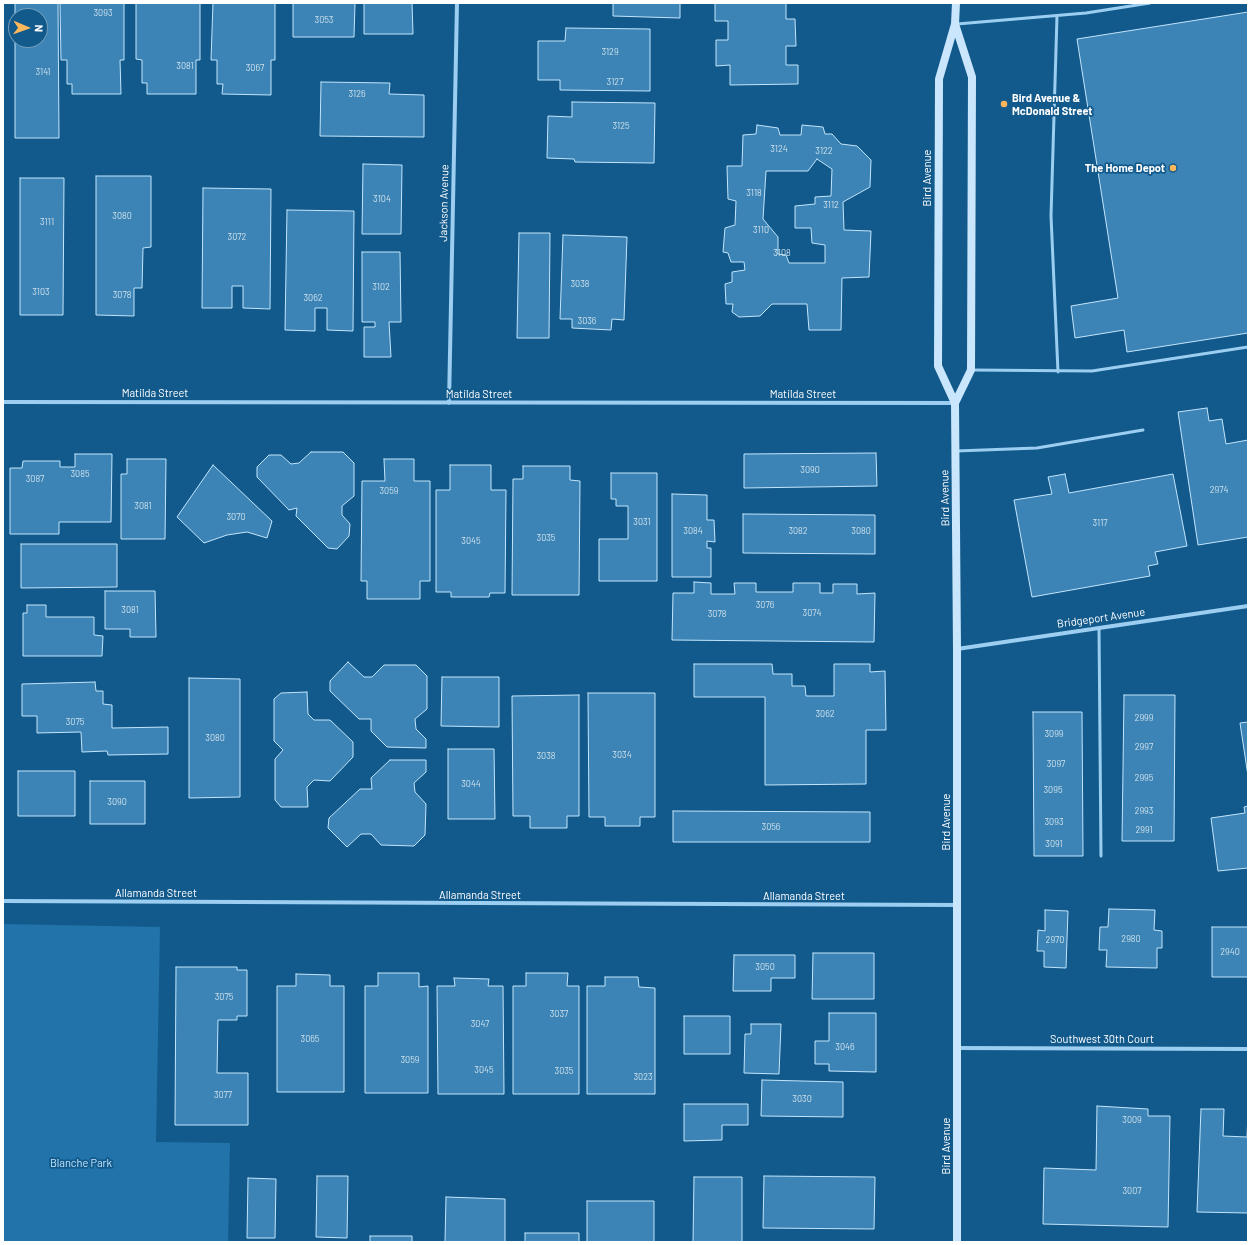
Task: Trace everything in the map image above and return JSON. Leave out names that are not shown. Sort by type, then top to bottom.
[{"type":"street","name":"Jackson Avenue","points":[[449,403],[456,3]]},
{"type":"street","name":"Bird Avenue","points":[[956,3],[955,24],[939,79],[938,366],[955,403],[958,649],[957,1242]]},
{"type":"street","name":"Bird Avenue","points":[[955,24],[972,77],[971,370],[955,403]]},
{"type":"street","name":"Matilda Street","points":[[3,402],[955,403]]},
{"type":"street","name":"Bridgeport Avenue","points":[[958,649],[1248,606]]},
{"type":"street","name":"Allamanda Street","points":[[3,902],[957,905]]},
{"type":"street","name":"Southwest 30th Court","points":[[957,1048],[1248,1049]]},
{"type":"lane","points":[[955,24],[1058,16],[1150,3]]},
{"type":"lane","points":[[1058,16],[1050,216],[1058,372]]},
{"type":"lane","points":[[971,370],[1092,372],[1248,347]]},
{"type":"lane","points":[[956,450],[1037,448],[1143,430]]},
{"type":"lane","points":[[1099,628],[1101,856]]},
{"type":"green space","name":"Blanche Park","points":[[3,924],[160,927],[156,1142],[230,1143],[228,1242],[3,1242]]},
{"type":"building","points":[[15,3],[58,3],[59,138],[15,138],[15,48],[48,48],[48,8],[15,8]]},
{"type":"building","points":[[60,3],[124,3],[124,60],[120,60],[121,94],[72,94],[72,84],[67,84],[67,60],[61,60]]},
{"type":"building","points":[[136,3],[200,3],[200,60],[196,60],[196,94],[147,94],[147,83],[142,83],[142,60],[136,59]]},
{"type":"building","points":[[213,3],[275,3],[275,60],[271,60],[271,95],[222,94],[223,84],[217,84],[217,60],[211,60]]},
{"type":"building","points":[[293,3],[355,3],[354,37],[293,37]]},
{"type":"building","points":[[364,3],[412,3],[413,34],[364,34]]},
{"type":"building","points":[[613,3],[680,3],[680,18],[613,16]]},
{"type":"building","points":[[715,3],[786,3],[786,19],[795,19],[796,46],[786,46],[786,65],[798,65],[798,84],[730,85],[730,65],[716,66],[716,40],[728,40],[728,21],[715,21]]},
{"type":"building","name":"The Home Depot","points":[[1248,12],[1248,333],[1127,352],[1124,330],[1075,338],[1071,306],[1118,298],[1077,39]]},
{"type":"building","points":[[566,28],[650,29],[650,91],[560,90],[560,80],[538,80],[538,41],[565,41]]},
{"type":"building","points":[[321,82],[390,83],[389,94],[424,95],[424,137],[320,136]]},
{"type":"building","points":[[572,102],[655,103],[654,163],[575,162],[574,159],[547,158],[548,116],[572,117]]},
{"type":"building","points":[[757,125],[778,128],[780,135],[801,135],[802,125],[823,127],[825,134],[832,134],[841,144],[857,146],[871,160],[870,187],[843,202],[844,230],[871,231],[869,277],[842,278],[841,330],[809,330],[807,304],[772,304],[760,316],[739,317],[732,312],[733,304],[726,304],[725,284],[732,282],[732,272],[745,270],[744,262],[731,262],[728,253],[723,252],[725,228],[735,225],[736,201],[728,199],[727,166],[742,166],[743,135],[756,134]],"holes":[[[817,159],[832,169],[831,196],[815,197],[815,204],[795,206],[795,228],[811,228],[812,243],[825,245],[825,263],[789,263],[786,255],[778,254],[778,237],[763,219],[766,171],[808,171]]]},
{"type":"building","points":[[363,164],[402,165],[401,234],[362,234]]},
{"type":"building","points":[[96,176],[151,176],[151,247],[143,248],[142,288],[134,288],[134,316],[96,315]]},
{"type":"building","points":[[20,178],[64,178],[63,315],[20,315]]},
{"type":"building","points":[[203,188],[271,189],[270,309],[243,308],[243,286],[232,286],[232,308],[202,308]]},
{"type":"building","points":[[287,210],[354,211],[353,331],[327,330],[327,308],[315,308],[315,331],[285,330]]},
{"type":"building","points":[[519,233],[550,233],[549,338],[517,338]]},
{"type":"building","points":[[563,235],[627,237],[624,320],[612,319],[611,330],[572,328],[572,319],[560,319]]},
{"type":"building","points":[[362,252],[400,252],[401,322],[389,322],[391,357],[364,357],[364,327],[375,327],[375,322],[362,322]]},
{"type":"building","points":[[1207,408],[1209,421],[1222,419],[1226,444],[1248,440],[1248,537],[1198,545],[1178,412]]},
{"type":"building","points":[[311,452],[343,452],[354,463],[354,496],[342,506],[342,515],[350,524],[349,536],[337,549],[328,548],[296,516],[297,508],[289,510],[257,477],[257,467],[269,455],[281,455],[291,464],[299,463]]},
{"type":"building","points":[[876,453],[877,486],[744,488],[744,454]]},
{"type":"building","points":[[75,454],[112,454],[111,522],[59,522],[59,534],[10,534],[10,468],[22,468],[23,461],[60,461],[60,467],[75,467]]},
{"type":"building","points":[[127,459],[166,459],[165,539],[121,539],[121,474],[127,474]]},
{"type":"building","points":[[384,459],[414,459],[414,481],[430,481],[430,581],[420,581],[420,599],[367,599],[367,581],[361,581],[362,481],[385,481]]},
{"type":"building","points":[[213,465],[272,521],[267,538],[247,532],[227,535],[204,543],[177,517]]},
{"type":"building","points":[[450,465],[491,465],[491,490],[506,490],[505,593],[490,593],[489,597],[451,597],[451,592],[436,592],[436,490],[450,490]]},
{"type":"building","points":[[523,466],[570,466],[570,480],[580,481],[579,595],[512,595],[513,479],[523,479]]},
{"type":"building","points":[[611,473],[657,473],[657,581],[599,581],[599,539],[628,539],[628,506],[616,506],[616,499],[611,499]]},
{"type":"building","points":[[1065,474],[1069,493],[1173,474],[1187,546],[1155,552],[1158,564],[1148,566],[1150,576],[1032,597],[1014,500],[1052,494],[1048,477]]},
{"type":"building","points":[[672,494],[707,495],[707,520],[714,520],[715,542],[707,541],[707,548],[711,548],[711,577],[672,577]]},
{"type":"building","points":[[743,514],[875,515],[875,554],[743,553]]},
{"type":"building","points":[[21,544],[117,544],[117,587],[21,588]]},
{"type":"building","points":[[694,582],[711,583],[711,594],[735,594],[734,583],[756,583],[756,592],[793,592],[793,583],[820,583],[820,593],[833,593],[833,584],[857,584],[857,594],[875,593],[874,642],[672,640],[673,593],[694,593]]},
{"type":"building","points":[[105,591],[155,591],[156,637],[130,637],[130,629],[105,629]]},
{"type":"building","points":[[27,605],[46,605],[46,617],[94,617],[94,635],[103,636],[102,656],[23,656],[23,613],[27,613]]},
{"type":"building","points":[[348,662],[364,677],[372,677],[384,665],[416,665],[427,676],[427,709],[415,719],[416,729],[426,739],[426,748],[387,747],[371,731],[371,719],[359,719],[330,691],[330,681]]},
{"type":"building","points":[[694,664],[772,664],[773,674],[792,674],[792,686],[805,686],[806,696],[834,696],[834,664],[870,664],[870,672],[885,671],[886,730],[866,730],[866,784],[765,785],[765,697],[694,697]]},
{"type":"building","points":[[442,677],[499,677],[499,727],[441,726]]},
{"type":"building","points":[[189,678],[240,679],[240,797],[189,798]]},
{"type":"building","points":[[95,682],[96,691],[103,691],[103,704],[112,705],[112,728],[168,727],[168,754],[108,755],[107,751],[82,752],[81,732],[37,733],[37,716],[22,716],[22,684]]},
{"type":"building","points":[[307,692],[308,714],[314,720],[330,720],[353,742],[353,757],[330,781],[314,780],[307,787],[308,807],[281,807],[275,800],[275,759],[283,750],[274,741],[274,699],[281,693]]},
{"type":"building","points":[[588,693],[655,693],[655,817],[640,817],[640,826],[605,826],[605,817],[589,817]]},
{"type":"building","points":[[579,695],[579,816],[567,816],[567,828],[530,828],[530,816],[513,816],[512,696]]},
{"type":"building","points":[[1124,695],[1175,695],[1174,841],[1122,841]]},
{"type":"building","points":[[1033,712],[1082,712],[1083,856],[1034,856]]},
{"type":"building","points":[[1248,722],[1248,776],[1240,723]]},
{"type":"building","points":[[448,749],[494,749],[495,819],[448,819]]},
{"type":"building","points":[[390,760],[426,760],[426,772],[414,783],[415,792],[426,804],[425,835],[414,846],[381,845],[371,834],[361,834],[347,847],[328,828],[329,818],[360,789],[372,789],[371,778]]},
{"type":"building","points":[[18,771],[75,771],[75,816],[18,816]]},
{"type":"building","points":[[90,781],[145,781],[145,824],[90,824]]},
{"type":"building","points":[[1248,806],[1248,868],[1218,871],[1211,818],[1245,813],[1244,807]]},
{"type":"building","points":[[673,811],[870,812],[870,842],[673,842]]},
{"type":"building","points":[[1109,909],[1155,910],[1154,930],[1162,931],[1162,948],[1157,948],[1157,968],[1106,967],[1107,950],[1099,950],[1100,927],[1108,927]]},
{"type":"building","points":[[1045,910],[1068,911],[1066,968],[1044,967],[1044,951],[1037,951],[1038,930],[1045,931]]},
{"type":"building","points":[[1212,927],[1248,927],[1248,977],[1212,977]]},
{"type":"building","points":[[813,953],[874,953],[874,999],[812,999]]},
{"type":"building","points":[[734,955],[795,955],[795,978],[771,978],[771,991],[733,991]]},
{"type":"building","points":[[176,967],[237,967],[237,970],[247,970],[247,1016],[237,1016],[237,1020],[218,1020],[217,1073],[248,1073],[248,1125],[175,1125]]},
{"type":"building","points":[[378,973],[419,973],[419,987],[428,986],[428,1093],[365,1093],[365,986],[378,986]]},
{"type":"building","points":[[526,973],[568,973],[567,986],[579,986],[579,1094],[513,1094],[513,986],[526,986]]},
{"type":"building","points":[[296,974],[330,975],[330,986],[344,986],[344,1092],[277,1092],[277,986],[296,986]]},
{"type":"building","points":[[605,977],[638,977],[639,987],[655,988],[655,1094],[587,1094],[587,986],[605,986]]},
{"type":"building","points":[[454,978],[489,979],[488,986],[503,986],[504,1094],[438,1094],[437,986],[455,986]]},
{"type":"building","points":[[829,1013],[876,1013],[876,1072],[829,1071],[829,1064],[815,1064],[815,1041],[829,1041]]},
{"type":"building","points":[[684,1016],[730,1016],[730,1054],[684,1054]]},
{"type":"building","points":[[751,1024],[781,1024],[779,1074],[744,1073],[745,1034],[751,1034]]},
{"type":"building","points":[[762,1080],[843,1082],[843,1117],[761,1116]]},
{"type":"building","points":[[684,1104],[748,1104],[748,1125],[722,1125],[722,1140],[684,1141]]},
{"type":"building","points":[[1097,1106],[1148,1109],[1148,1116],[1170,1116],[1168,1227],[1043,1224],[1044,1168],[1096,1170]]},
{"type":"building","points":[[1201,1109],[1224,1109],[1223,1136],[1247,1137],[1248,1113],[1248,1213],[1197,1212]]},
{"type":"building","points":[[317,1176],[348,1176],[347,1238],[316,1237]]},
{"type":"building","points":[[764,1176],[875,1177],[874,1229],[763,1228]]},
{"type":"building","points":[[694,1177],[742,1177],[742,1242],[693,1242]]},
{"type":"building","points":[[248,1178],[276,1179],[275,1238],[247,1238]]},
{"type":"building","points":[[446,1197],[505,1199],[505,1242],[445,1242]]},
{"type":"building","points":[[587,1201],[654,1201],[654,1242],[587,1242]]},
{"type":"building","points":[[525,1233],[579,1233],[579,1242],[525,1242]]},
{"type":"building","points":[[370,1236],[412,1236],[412,1242],[370,1242]]},
{"type":"place","name":"Bird Avenue & McDonald Street","points":[[1004,104]]},
{"type":"place","name":"The Home Depot","points":[[1173,168]]}]
